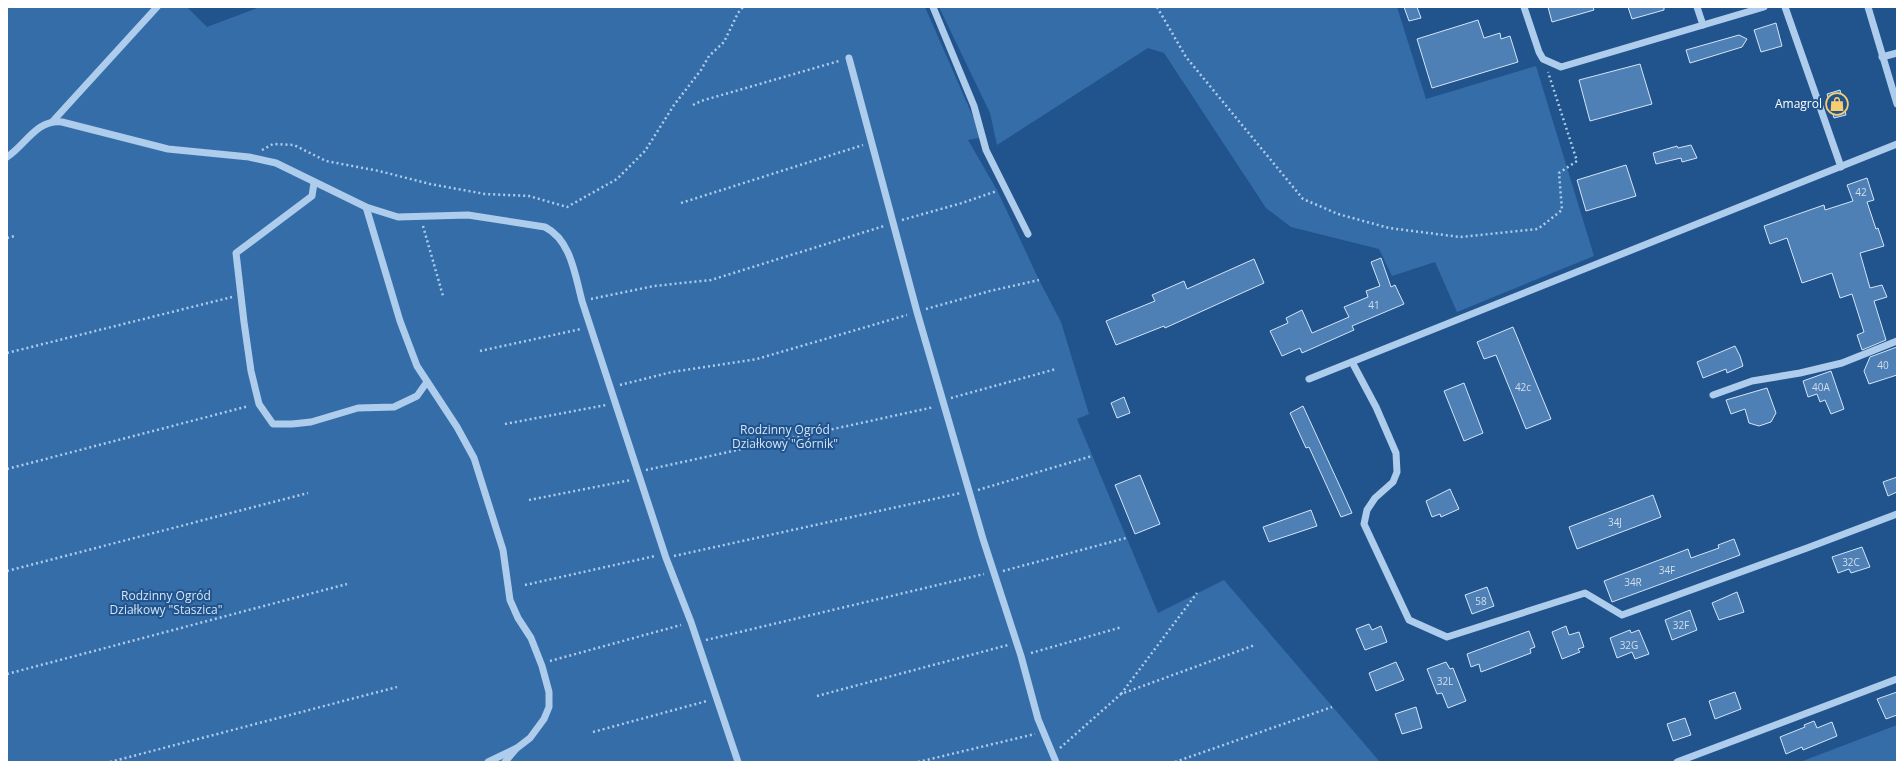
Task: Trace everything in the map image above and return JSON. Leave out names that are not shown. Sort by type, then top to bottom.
[{"type":"street","points":[[7,157],[38,129],[53,121],[157,7]]},
{"type":"street","points":[[933,7],[974,106],[986,150],[1028,234]]},
{"type":"street","points":[[1524,7],[1538,52],[1543,59],[1561,67],[1764,7]]},
{"type":"street","points":[[1697,7],[1702,25]]},
{"type":"street","points":[[1785,7],[1841,167]]},
{"type":"street","points":[[1868,7],[1897,104]]},
{"type":"street","points":[[1882,57],[1897,53]]},
{"type":"street","points":[[849,58],[917,312],[969,492],[1043,732],[1056,762]]},
{"type":"street","points":[[53,121],[168,149],[249,157],[276,164],[366,207],[398,217],[468,215],[545,226],[553,231],[571,258],[582,301],[617,403],[639,475],[666,556],[698,642],[738,762]]},
{"type":"street","points":[[1309,379],[1897,144]]},
{"type":"street","points":[[314,183],[312,196],[236,253],[251,370],[259,404],[273,424],[311,422],[358,408],[394,407],[417,396],[427,382]]},
{"type":"street","points":[[366,207],[400,321],[417,366],[457,427],[474,458],[503,550],[510,600],[518,618],[531,638],[542,666],[549,692],[549,707],[544,719],[530,738],[517,748],[488,762]]},
{"type":"street","points":[[1713,395],[1752,381],[1800,373],[1842,362],[1897,341]]},
{"type":"street","points":[[1352,362],[1376,407],[1396,453],[1397,472],[1393,482],[1376,498],[1367,510],[1364,524],[1409,620],[1447,637],[1585,593],[1622,615],[1897,514]]},
{"type":"street","points":[[1677,762],[1897,679]]},
{"type":"street","points":[[505,762],[517,748]]},
{"type":"path","points":[[249,157],[273,144],[294,146],[326,161],[379,171],[430,184],[485,194],[529,196],[567,207],[617,179],[645,151],[674,105],[701,70],[709,56],[724,42],[738,13],[743,7]]},
{"type":"path","points":[[1157,7],[1186,57],[1303,199],[1338,214],[1389,228],[1460,236],[1538,229],[1562,210],[1559,173],[1577,161],[1543,59]]},
{"type":"path","points":[[692,105],[701,101],[849,58]]},
{"type":"path","points":[[681,203],[871,143]]},
{"type":"path","points":[[582,301],[654,286],[711,280],[962,203],[997,190]]},
{"type":"path","points":[[422,224],[443,296]]},
{"type":"path","points":[[7,238],[15,236]]},
{"type":"path","points":[[611,388],[672,372],[757,359],[990,291],[1039,280]]},
{"type":"path","points":[[7,354],[227,297],[241,296]]},
{"type":"path","points":[[480,351],[591,327]]},
{"type":"path","points":[[529,500],[944,403],[1056,369]]},
{"type":"path","points":[[505,424],[617,403]]},
{"type":"path","points":[[7,469],[259,404]]},
{"type":"path","points":[[525,585],[969,492],[1092,456]]},
{"type":"path","points":[[7,571],[308,493]]},
{"type":"path","points":[[698,642],[994,572],[1126,538]]},
{"type":"path","points":[[7,674],[347,584]]},
{"type":"path","points":[[1052,754],[1121,694],[1197,593]]},
{"type":"path","points":[[550,661],[691,622]]},
{"type":"path","points":[[1020,656],[1122,627]]},
{"type":"path","points":[[817,696],[1016,643]]},
{"type":"path","points":[[1121,694],[1255,645]]},
{"type":"path","points":[[110,762],[397,687]]},
{"type":"path","points":[[593,732],[717,698]]},
{"type":"path","points":[[1174,762],[1262,730],[1332,707]]},
{"type":"path","points":[[918,762],[1043,732]]},
{"type":"green space","points":[[7,7],[187,7],[207,27],[260,7],[925,7],[974,119],[979,138],[968,140],[997,190],[1039,280],[1061,322],[1089,414],[1077,419],[1158,613],[1224,580],[1380,762],[7,762]]},
{"type":"green space","points":[[939,7],[1397,7],[1426,99],[1536,66],[1594,256],[1457,312],[1435,262],[1392,276],[1379,249],[1291,227],[1266,208],[1164,53],[1148,48],[997,145],[990,113]]},
{"type":"green space","points":[[1897,725],[1897,762],[1800,762]]},
{"type":"building","points":[[1404,7],[1417,7],[1421,18],[1409,21]]},
{"type":"building","points":[[1548,7],[1593,7],[1594,10],[1552,22]]},
{"type":"building","points":[[1628,7],[1664,7],[1664,10],[1632,19]]},
{"type":"building","points":[[1478,20],[1484,38],[1500,33],[1501,39],[1510,36],[1518,62],[1432,88],[1417,39]]},
{"type":"building","points":[[1776,23],[1782,46],[1761,52],[1754,30]]},
{"type":"building","points":[[1739,35],[1747,39],[1742,47],[1690,63],[1686,50]]},
{"type":"building","points":[[1640,64],[1652,104],[1590,121],[1579,80]]},
{"type":"building","name":"Amagrol","points":[[1840,90],[1846,115],[1834,118],[1827,94]]},
{"type":"building","points":[[1691,145],[1697,158],[1682,162],[1681,158],[1656,164],[1653,153],[1677,146],[1678,148]]},
{"type":"building","points":[[1626,165],[1636,196],[1586,211],[1577,180]]},
{"type":"building","points":[[1867,178],[1874,200],[1867,202],[1876,229],[1878,228],[1884,246],[1860,253],[1870,288],[1882,285],[1887,297],[1874,301],[1886,340],[1862,350],[1857,335],[1864,332],[1852,294],[1840,298],[1832,273],[1802,283],[1787,238],[1770,244],[1764,226],[1824,205],[1825,210],[1853,201],[1847,185]]},
{"type":"building","points":[[1381,258],[1391,287],[1395,285],[1404,304],[1352,326],[1354,330],[1302,353],[1300,348],[1282,356],[1270,331],[1288,323],[1286,318],[1302,310],[1312,333],[1349,317],[1344,307],[1368,297],[1366,291],[1380,286],[1371,262]]},
{"type":"building","points":[[1254,259],[1264,283],[1165,328],[1164,326],[1116,345],[1106,321],[1155,301],[1152,295],[1184,281],[1187,289]]},
{"type":"building","points":[[1513,327],[1551,419],[1526,429],[1496,355],[1484,359],[1477,342]]},
{"type":"building","points":[[1735,346],[1743,366],[1727,373],[1726,369],[1703,378],[1697,362]]},
{"type":"building","points":[[1897,347],[1897,375],[1869,384],[1864,371],[1870,357]]},
{"type":"building","points":[[1831,371],[1844,409],[1831,414],[1825,400],[1820,402],[1817,394],[1808,397],[1803,381]]},
{"type":"building","points":[[1464,383],[1483,433],[1464,441],[1444,391]]},
{"type":"building","points":[[1767,388],[1776,413],[1771,422],[1759,426],[1749,423],[1745,409],[1731,414],[1726,400]]},
{"type":"building","points":[[1124,397],[1130,413],[1117,418],[1111,403]]},
{"type":"building","points":[[1303,406],[1352,513],[1341,517],[1309,447],[1306,448],[1290,413]]},
{"type":"building","points":[[1140,475],[1160,524],[1135,534],[1115,485]]},
{"type":"building","points":[[1897,477],[1897,492],[1888,496],[1883,482]]},
{"type":"building","points":[[1450,489],[1459,509],[1441,517],[1440,514],[1432,517],[1426,501]]},
{"type":"building","points":[[1653,495],[1661,517],[1577,549],[1569,527]]},
{"type":"building","points":[[1311,510],[1317,526],[1269,542],[1263,527]]},
{"type":"building","points":[[1734,539],[1740,555],[1612,602],[1604,581],[1688,549],[1691,558],[1719,548],[1718,545]]},
{"type":"building","points":[[1862,547],[1870,567],[1851,573],[1849,569],[1838,573],[1832,557]]},
{"type":"building","points":[[1487,587],[1494,606],[1472,614],[1465,595]]},
{"type":"building","points":[[1737,592],[1744,612],[1719,620],[1712,603]]},
{"type":"building","points":[[1690,610],[1697,630],[1672,640],[1665,620]]},
{"type":"building","points":[[1369,624],[1372,630],[1381,626],[1387,642],[1365,650],[1356,629]]},
{"type":"building","points":[[1566,626],[1569,635],[1579,632],[1584,647],[1578,649],[1580,652],[1562,659],[1552,632]]},
{"type":"building","points":[[1630,630],[1631,633],[1639,630],[1649,654],[1635,659],[1632,652],[1617,658],[1610,638]]},
{"type":"building","points":[[1529,631],[1535,647],[1530,649],[1531,653],[1481,672],[1479,664],[1471,667],[1467,654]]},
{"type":"building","points":[[1396,662],[1404,680],[1376,691],[1369,673]]},
{"type":"building","points":[[1446,662],[1450,669],[1453,668],[1466,701],[1448,708],[1442,693],[1437,694],[1427,669]]},
{"type":"building","points":[[1735,692],[1741,709],[1715,719],[1709,701]]},
{"type":"building","points":[[1897,692],[1897,715],[1886,719],[1877,699]]},
{"type":"building","points":[[1416,707],[1422,728],[1402,734],[1395,714]]},
{"type":"building","points":[[1685,718],[1691,735],[1673,741],[1667,724]]},
{"type":"building","points":[[1814,721],[1817,728],[1832,722],[1837,736],[1803,750],[1802,747],[1786,754],[1780,737],[1805,727],[1804,725]]},
{"type":"place","name":"Amagrol","points":[[1837,104]]},
{"type":"park label","name":"Rodzinny Ogród Działkowy \"Górnik\"","points":[[785,437]]},
{"type":"park label","name":"Rodzinny Ogród Działkowy \"Staszica\"","points":[[166,603]]}]
